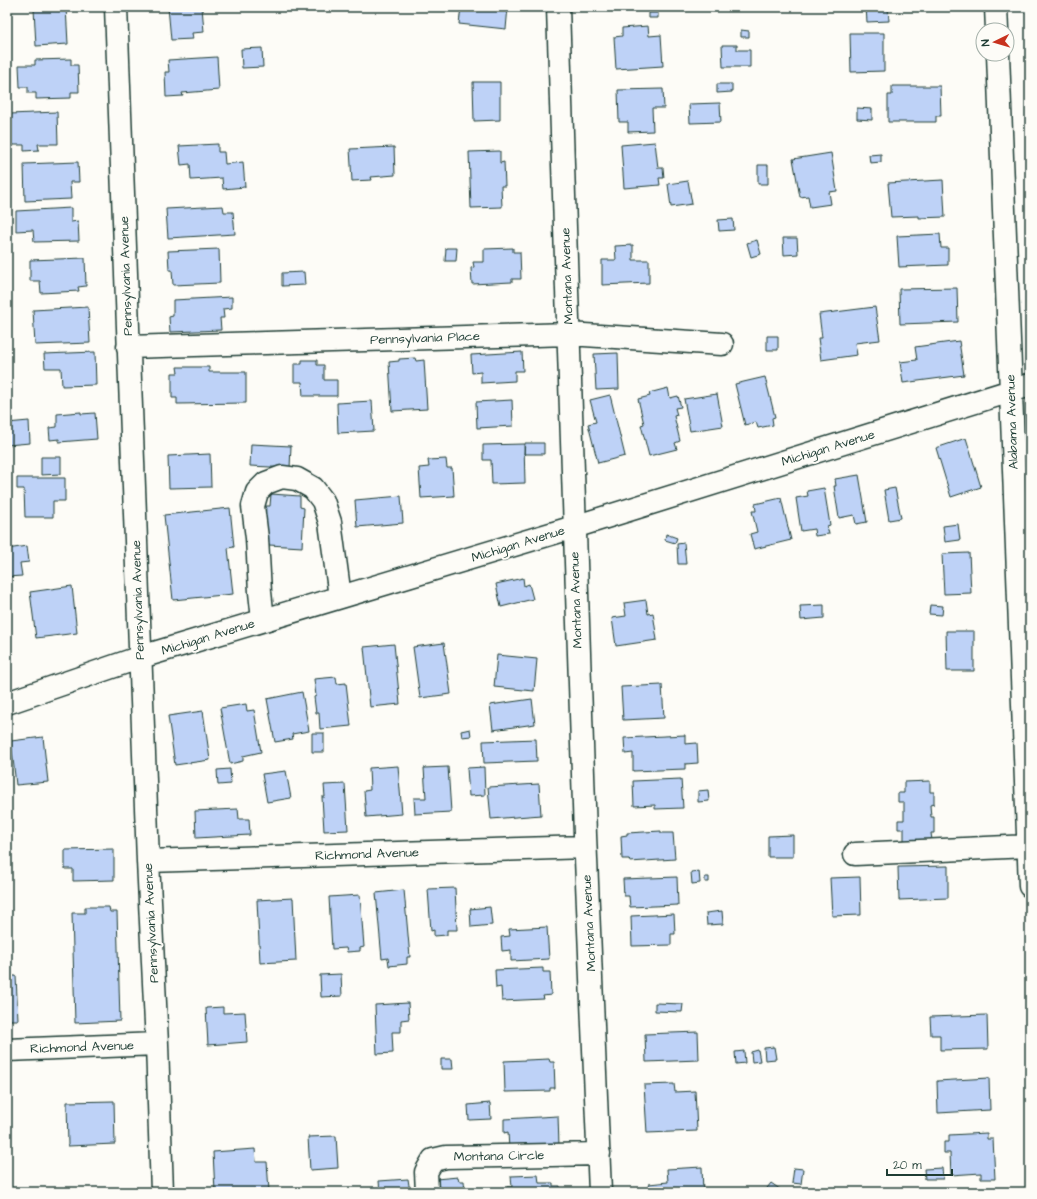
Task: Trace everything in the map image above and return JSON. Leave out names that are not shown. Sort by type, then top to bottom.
[{"type":"street","name":"Pennsylvania Avenue","points":[[116,7],[162,1192]]},
{"type":"street","name":"Montana Avenue","points":[[558,7],[585,848],[600,1192]]},
{"type":"street","points":[[996,7],[997,22]]},
{"type":"street","name":"Alabama Avenue","points":[[999,62],[1020,388],[1030,886]]},
{"type":"street","name":"Pennsylvania Place","points":[[128,347],[569,334],[722,344]]},
{"type":"street","name":"Michigan Avenue","points":[[7,703],[141,657],[574,527],[1020,388]]},
{"type":"street","points":[[263,620],[253,506],[257,492],[266,483],[282,477],[298,479],[313,488],[323,501],[330,522],[340,597]]},
{"type":"street","points":[[855,854],[1028,846]]},
{"type":"street","name":"Richmond Avenue","points":[[148,861],[585,848]]},
{"type":"street","name":"Richmond Avenue","points":[[7,1050],[157,1044]]},
{"type":"street","name":"Montana Circle","points":[[427,1192],[426,1172],[433,1160],[446,1157],[599,1154]]},
{"type":"building","points":[[66,7],[68,44],[36,46],[34,9]]},
{"type":"building","points":[[168,7],[202,7],[204,32],[192,33],[193,39],[171,40]]},
{"type":"building","points":[[461,7],[508,7],[506,29],[459,24]]},
{"type":"building","points":[[866,7],[888,7],[889,21],[867,22]]},
{"type":"building","points":[[649,13],[658,13],[658,18],[649,18]]},
{"type":"building","points":[[648,26],[649,36],[661,35],[663,66],[616,69],[614,37],[622,36],[622,28]]},
{"type":"building","points":[[741,30],[749,31],[749,37],[741,37]]},
{"type":"building","points":[[850,33],[884,33],[884,71],[851,72]]},
{"type":"building","points":[[722,45],[737,45],[737,50],[750,50],[750,67],[723,67]]},
{"type":"building","points":[[262,48],[263,67],[242,68],[241,49]]},
{"type":"building","points":[[217,57],[219,90],[182,93],[183,96],[166,97],[165,72],[169,72],[168,60]]},
{"type":"building","points":[[71,59],[71,65],[78,65],[79,92],[71,92],[71,98],[36,99],[36,93],[28,93],[28,87],[20,87],[19,65],[35,65],[35,60]]},
{"type":"building","points":[[473,82],[500,82],[500,120],[474,121]]},
{"type":"building","points":[[717,84],[732,84],[732,92],[717,93]]},
{"type":"building","points":[[892,86],[940,86],[941,116],[936,116],[936,122],[888,122],[888,95],[892,95]]},
{"type":"building","points":[[663,89],[664,108],[652,108],[653,131],[628,132],[628,122],[619,122],[618,90]]},
{"type":"building","points":[[720,103],[721,122],[690,123],[689,104]]},
{"type":"building","points":[[857,108],[872,109],[872,120],[857,119]]},
{"type":"building","points":[[57,112],[58,144],[38,144],[39,150],[24,151],[24,145],[11,145],[10,139],[7,139],[7,119],[10,119],[10,114]]},
{"type":"building","points":[[655,142],[658,168],[663,168],[664,178],[659,178],[660,185],[624,188],[621,145]]},
{"type":"building","points":[[218,144],[218,152],[224,152],[225,164],[243,162],[245,187],[223,189],[222,178],[191,180],[190,164],[181,165],[179,146]]},
{"type":"building","points":[[394,147],[395,175],[371,177],[372,180],[352,181],[350,149]]},
{"type":"building","points":[[500,151],[500,163],[504,162],[505,186],[501,186],[502,207],[471,208],[469,152]]},
{"type":"building","points":[[831,153],[837,191],[829,192],[831,204],[810,207],[808,196],[800,197],[793,159]]},
{"type":"building","points":[[881,154],[881,162],[870,163],[869,155]]},
{"type":"building","points":[[78,162],[79,182],[70,182],[71,199],[25,201],[24,164]]},
{"type":"building","points":[[758,165],[768,165],[768,184],[758,184]]},
{"type":"building","points":[[943,180],[945,217],[891,217],[888,183]]},
{"type":"building","points":[[688,181],[692,204],[671,207],[668,184]]},
{"type":"building","points":[[223,206],[224,212],[233,212],[235,234],[168,238],[166,209]]},
{"type":"building","points":[[71,208],[71,222],[78,221],[79,241],[34,242],[33,230],[16,231],[16,211]]},
{"type":"building","points":[[733,219],[734,230],[719,231],[718,220]]},
{"type":"building","points":[[940,234],[941,248],[948,248],[948,265],[899,267],[897,236]]},
{"type":"building","points":[[783,238],[797,238],[798,254],[784,255]]},
{"type":"building","points":[[757,240],[761,254],[751,257],[747,243]]},
{"type":"building","points":[[633,245],[633,260],[649,260],[649,283],[602,285],[602,260],[616,260],[615,246]]},
{"type":"building","points":[[446,248],[457,248],[456,261],[445,261]]},
{"type":"building","points":[[513,248],[513,252],[520,252],[521,279],[512,279],[512,282],[472,284],[471,268],[474,267],[473,262],[484,262],[484,249]]},
{"type":"building","points":[[219,249],[220,283],[173,285],[172,270],[169,270],[168,251]]},
{"type":"building","points":[[85,258],[86,286],[78,287],[79,291],[41,293],[40,281],[30,281],[30,260]]},
{"type":"building","points":[[304,272],[305,285],[282,286],[282,273]]},
{"type":"building","points":[[957,288],[958,322],[900,324],[899,289]]},
{"type":"building","points":[[232,297],[232,308],[223,309],[224,318],[220,318],[221,330],[170,332],[169,317],[173,316],[173,300]]},
{"type":"building","points":[[88,307],[90,343],[35,345],[33,310]]},
{"type":"building","points":[[875,307],[880,340],[855,343],[857,355],[821,360],[818,338],[822,338],[819,314]]},
{"type":"building","points":[[767,336],[778,336],[778,350],[767,350]]},
{"type":"building","points":[[959,341],[964,375],[903,383],[900,362],[917,360],[915,347]]},
{"type":"building","points":[[95,352],[96,385],[62,386],[61,368],[45,368],[44,354]]},
{"type":"building","points":[[522,352],[523,371],[515,371],[515,381],[481,383],[481,372],[472,373],[471,355]]},
{"type":"building","points":[[618,353],[619,389],[596,390],[594,354]]},
{"type":"building","points":[[415,358],[416,361],[424,360],[427,409],[392,411],[389,362],[399,361],[399,359]]},
{"type":"building","points":[[302,360],[317,360],[317,365],[324,365],[324,380],[337,380],[337,396],[303,396],[302,382],[294,382],[294,364],[302,364]]},
{"type":"building","points":[[177,367],[209,367],[209,372],[246,372],[246,403],[177,404],[177,398],[172,398],[172,373],[178,373]]},
{"type":"building","points":[[765,377],[775,417],[772,418],[773,425],[758,428],[756,422],[745,425],[735,384]]},
{"type":"building","points":[[668,388],[670,398],[678,396],[681,407],[675,408],[677,415],[674,416],[680,441],[675,443],[677,449],[649,456],[641,425],[644,424],[638,399],[650,396],[649,393]]},
{"type":"building","points":[[717,394],[723,426],[690,431],[684,399]]},
{"type":"building","points":[[610,395],[625,456],[598,463],[588,424],[596,422],[590,400]]},
{"type":"building","points":[[512,400],[513,426],[477,428],[476,402]]},
{"type":"building","points":[[372,401],[374,431],[338,433],[337,403]]},
{"type":"building","points":[[81,412],[81,414],[95,413],[97,439],[59,442],[59,439],[50,440],[49,428],[57,427],[57,414]]},
{"type":"building","points":[[29,421],[30,443],[7,445],[7,423]]},
{"type":"building","points":[[966,438],[981,487],[951,497],[936,448]]},
{"type":"building","points":[[525,443],[544,443],[544,454],[524,454]]},
{"type":"building","points":[[251,444],[291,446],[290,468],[250,466]]},
{"type":"building","points":[[524,444],[525,483],[492,484],[491,460],[483,460],[483,445]]},
{"type":"building","points":[[210,454],[211,487],[169,488],[168,456]]},
{"type":"building","points":[[41,457],[61,457],[61,474],[41,475]]},
{"type":"building","points":[[446,459],[447,468],[452,468],[454,496],[421,498],[419,468],[429,467],[428,460]]},
{"type":"building","points":[[859,475],[867,522],[856,524],[854,515],[839,518],[834,486],[836,486],[835,479]]},
{"type":"building","points":[[17,478],[65,478],[65,501],[53,501],[53,517],[25,517],[24,489],[17,489]]},
{"type":"building","points":[[824,488],[830,525],[827,526],[829,534],[815,536],[814,529],[801,531],[796,498],[808,496],[807,491]]},
{"type":"building","points":[[895,488],[901,518],[889,520],[884,490]]},
{"type":"building","points":[[271,494],[300,496],[300,507],[304,508],[302,547],[269,545],[269,543],[261,543],[266,506],[270,506]]},
{"type":"building","points":[[401,496],[403,523],[357,527],[355,500]]},
{"type":"building","points":[[781,498],[791,540],[754,549],[750,534],[757,532],[752,511],[756,511],[755,504]]},
{"type":"building","points":[[230,508],[234,547],[228,548],[233,594],[173,600],[164,515]]},
{"type":"building","points":[[958,524],[960,540],[945,542],[943,526]]},
{"type":"building","points":[[666,534],[677,538],[675,543],[665,540]]},
{"type":"building","points":[[684,543],[686,564],[678,564],[677,544]]},
{"type":"building","points":[[27,546],[29,562],[20,563],[22,576],[7,577],[7,549]]},
{"type":"building","points":[[969,553],[971,593],[944,594],[942,554]]},
{"type":"building","points":[[523,578],[524,586],[529,584],[533,599],[501,607],[496,584]]},
{"type":"building","points":[[72,586],[77,633],[36,638],[30,592]]},
{"type":"building","points":[[646,600],[648,614],[653,613],[657,640],[616,646],[612,618],[626,616],[624,603]]},
{"type":"building","points":[[824,605],[824,618],[801,620],[800,606]]},
{"type":"building","points":[[930,605],[943,606],[942,615],[929,614]]},
{"type":"building","points":[[946,631],[974,631],[974,671],[947,671]]},
{"type":"building","points":[[444,643],[451,694],[420,698],[413,647]]},
{"type":"building","points":[[394,644],[400,704],[370,707],[364,647]]},
{"type":"building","points":[[497,655],[537,659],[534,691],[494,687]]},
{"type":"building","points":[[336,677],[337,684],[346,683],[351,726],[320,729],[319,713],[316,713],[314,697],[316,696],[314,679]]},
{"type":"building","points":[[662,685],[664,718],[623,720],[621,687]]},
{"type":"building","points":[[302,692],[309,731],[292,734],[293,739],[275,742],[267,699]]},
{"type":"building","points":[[532,699],[535,724],[493,730],[490,705]]},
{"type":"building","points":[[246,704],[247,711],[254,710],[261,752],[243,756],[243,761],[230,764],[220,708]]},
{"type":"building","points":[[203,711],[210,760],[175,765],[168,716]]},
{"type":"building","points":[[470,729],[471,736],[462,737],[461,731]]},
{"type":"building","points":[[312,733],[324,733],[324,752],[312,752]]},
{"type":"building","points":[[685,735],[685,744],[697,743],[698,763],[685,764],[685,769],[633,771],[633,753],[625,754],[624,738]]},
{"type":"building","points":[[43,737],[48,782],[16,785],[11,741]]},
{"type":"building","points":[[536,739],[537,761],[484,763],[483,741]]},
{"type":"building","points":[[398,766],[402,814],[366,817],[364,791],[370,790],[369,768]]},
{"type":"building","points":[[448,767],[451,812],[415,814],[414,798],[426,798],[424,768]]},
{"type":"building","points":[[484,767],[485,795],[469,796],[467,768]]},
{"type":"building","points":[[230,769],[231,784],[218,785],[217,770]]},
{"type":"building","points":[[286,771],[291,798],[267,802],[262,774]]},
{"type":"building","points":[[681,779],[683,808],[655,809],[655,805],[634,806],[633,781]]},
{"type":"building","points":[[930,781],[930,792],[934,792],[934,804],[930,805],[931,817],[934,817],[934,833],[931,833],[932,840],[904,841],[904,829],[898,829],[898,820],[904,820],[904,802],[898,802],[898,793],[904,793],[904,782]]},
{"type":"building","points":[[345,784],[348,830],[324,831],[322,797],[325,797],[324,785]]},
{"type":"building","points":[[539,784],[541,815],[491,819],[488,787]]},
{"type":"building","points":[[708,790],[709,801],[698,802],[698,791]]},
{"type":"building","points":[[238,809],[239,819],[249,819],[250,835],[196,838],[195,811]]},
{"type":"building","points":[[661,831],[661,833],[673,833],[675,859],[630,862],[629,859],[622,859],[621,836],[627,835],[627,833]]},
{"type":"building","points":[[793,835],[793,857],[768,857],[768,836]]},
{"type":"building","points":[[114,849],[114,880],[73,881],[73,869],[65,869],[65,850]]},
{"type":"building","points":[[948,866],[948,898],[899,900],[898,867]]},
{"type":"building","points":[[699,871],[700,883],[692,884],[691,872]]},
{"type":"building","points":[[677,877],[678,905],[630,907],[629,896],[624,896],[623,879]]},
{"type":"building","points":[[705,877],[709,877],[709,882],[705,882]]},
{"type":"building","points":[[860,877],[861,915],[832,916],[830,878]]},
{"type":"building","points":[[455,888],[457,930],[447,930],[447,935],[434,936],[434,930],[431,931],[428,889]]},
{"type":"building","points":[[404,890],[410,957],[407,957],[407,964],[389,966],[388,958],[382,959],[376,893]]},
{"type":"building","points":[[360,895],[364,947],[360,948],[360,951],[347,952],[346,948],[332,949],[329,897]]},
{"type":"building","points":[[293,898],[296,961],[260,963],[257,900]]},
{"type":"building","points":[[85,907],[109,907],[110,912],[117,912],[120,1021],[75,1023],[72,913],[85,913]]},
{"type":"building","points":[[490,907],[492,925],[471,927],[470,909]]},
{"type":"building","points":[[722,911],[723,924],[707,925],[706,913]]},
{"type":"building","points":[[674,914],[675,934],[671,934],[671,945],[632,946],[631,916]]},
{"type":"building","points":[[547,927],[549,959],[511,961],[511,950],[502,951],[501,937],[510,936],[509,929]]},
{"type":"building","points":[[543,968],[543,972],[550,972],[551,995],[543,996],[544,999],[502,1001],[501,987],[496,988],[495,970]]},
{"type":"building","points":[[341,974],[342,996],[321,997],[320,975]]},
{"type":"building","points":[[7,976],[16,976],[18,1020],[7,1020]]},
{"type":"building","points":[[408,1003],[409,1019],[401,1020],[401,1032],[392,1032],[393,1053],[377,1054],[375,1005]]},
{"type":"building","points":[[655,1003],[683,1004],[682,1012],[655,1011]]},
{"type":"building","points":[[223,1007],[223,1013],[245,1012],[247,1042],[208,1045],[206,1008]]},
{"type":"building","points":[[987,1015],[988,1049],[940,1050],[940,1035],[931,1035],[930,1017]]},
{"type":"building","points":[[698,1032],[699,1060],[646,1062],[645,1034]]},
{"type":"building","points":[[774,1047],[776,1059],[765,1060],[764,1048]]},
{"type":"building","points":[[758,1050],[760,1061],[752,1062],[751,1052]]},
{"type":"building","points":[[744,1051],[745,1063],[736,1064],[735,1052]]},
{"type":"building","points":[[441,1059],[452,1059],[453,1069],[441,1069]]},
{"type":"building","points":[[549,1059],[550,1062],[554,1062],[555,1088],[550,1088],[550,1091],[505,1092],[504,1061]]},
{"type":"building","points":[[989,1078],[990,1110],[938,1113],[937,1081]]},
{"type":"building","points":[[674,1084],[675,1092],[695,1091],[697,1131],[647,1133],[644,1085]]},
{"type":"building","points":[[114,1101],[115,1144],[68,1146],[67,1102]]},
{"type":"building","points":[[490,1103],[491,1119],[469,1120],[468,1105]]},
{"type":"building","points":[[558,1116],[559,1146],[509,1149],[508,1132],[504,1133],[504,1119]]},
{"type":"building","points":[[8,1125],[9,1145],[7,1145],[7,1126]]},
{"type":"building","points":[[987,1133],[987,1139],[993,1139],[995,1179],[981,1179],[981,1173],[951,1175],[950,1153],[944,1153],[944,1142],[949,1142],[949,1135]]},
{"type":"building","points":[[336,1136],[338,1168],[310,1170],[308,1137]]},
{"type":"building","points":[[255,1149],[256,1162],[267,1162],[269,1191],[215,1192],[213,1152]]},
{"type":"building","points":[[702,1167],[703,1192],[650,1192],[649,1184],[668,1182],[667,1169]]},
{"type":"building","points":[[794,1168],[803,1169],[801,1184],[792,1183]]},
{"type":"building","points":[[942,1168],[943,1179],[925,1179],[924,1169]]},
{"type":"building","points":[[538,1175],[539,1183],[553,1183],[553,1186],[560,1186],[560,1192],[507,1192],[507,1187],[512,1187],[511,1176]]},
{"type":"building","points":[[458,1177],[459,1181],[464,1181],[465,1192],[433,1192],[436,1179]]},
{"type":"building","points":[[408,1179],[410,1192],[380,1192],[379,1181]]},
{"type":"building","points":[[771,1183],[784,1192],[764,1192]]}]
